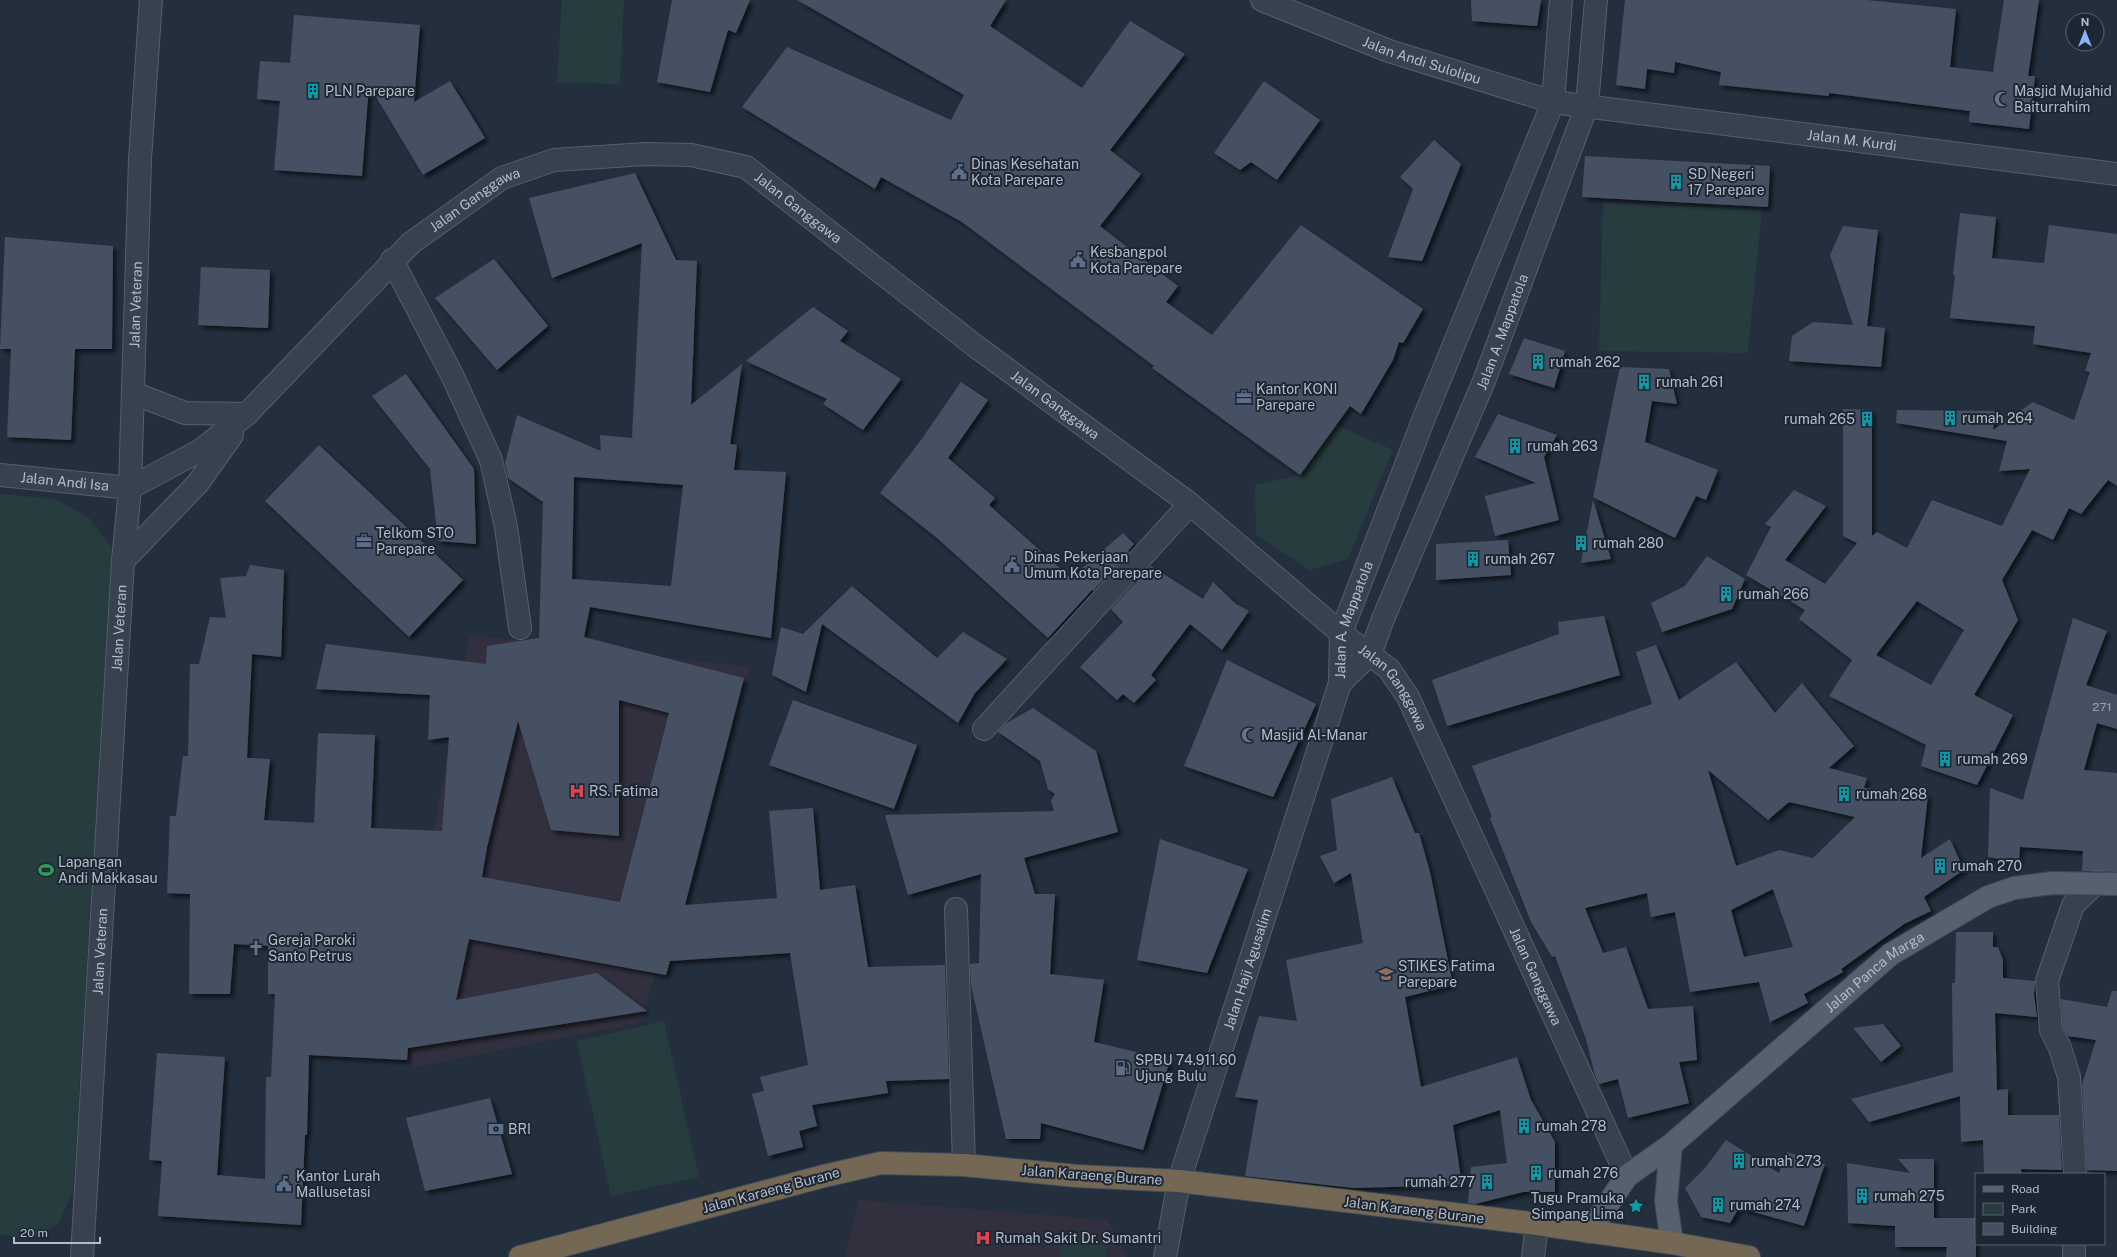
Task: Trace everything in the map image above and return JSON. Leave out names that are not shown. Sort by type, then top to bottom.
[{"type":"highway","name":"Jalan Karaeng Burane","points":[[520,1257],[824,1176],[881,1163],[964,1165],[1077,1176],[1179,1182],[1538,1224],[1672,1243],[1749,1257]]},
{"type":"main road","name":"Jalan Panca Marga","points":[[1627,1176],[1671,1145],[1892,954],[1942,923],[1988,897],[2014,888],[2052,883],[2107,883]]},
{"type":"main road","points":[[1671,1145],[1666,1200],[1672,1243]]},
{"type":"main road","points":[[1589,1232],[1627,1176]]},
{"type":"street","name":"Jalan Veteran","points":[[82,1257],[123,561],[130,488],[140,159],[151,0]]},
{"type":"street","name":"Jalan Andi Sulolipu","points":[[1262,0],[1389,51],[1553,102],[1587,105]]},
{"type":"street","name":"Jalan A. Mappatola","points":[[1340,684],[1341,633],[1424,418],[1553,102],[1561,0]]},
{"type":"street","name":"Jalan A. Mappatola","points":[[1340,684],[1370,654],[1383,619],[1484,381],[1587,105],[1596,0]]},
{"type":"street","name":"Jalan M. Kurdi","points":[[1587,105],[2117,174]]},
{"type":"street","name":"Jalan Ganggawa","points":[[247,414],[392,260],[411,243],[502,178],[554,160],[646,154],[691,156],[746,167],[978,348],[1190,504],[1341,633],[1389,669],[1408,697],[1627,1176]]},
{"type":"street","points":[[392,260],[452,375],[491,460],[506,527],[520,628]]},
{"type":"street","points":[[133,393],[185,413],[247,414]]},
{"type":"street","points":[[130,488],[202,450],[247,414]]},
{"type":"street","points":[[123,561],[198,483],[247,414]]},
{"type":"street","name":"Jalan Andi Isa","points":[[0,475],[130,488]]},
{"type":"street","points":[[984,729],[1190,504]]},
{"type":"street","name":"Jalan Haji Agusalim","points":[[1165,1257],[1179,1182],[1340,684]]},
{"type":"street","points":[[2075,1173],[2069,1078],[2060,1048],[2051,1030],[2047,981],[2072,905],[2107,883]]},
{"type":"street","points":[[956,909],[964,1165]]},
{"type":"street","points":[[1533,1257],[1538,1224]]},
{"type":"street","points":[[2074,1245],[2074,1257]]},
{"type":"shaded area","name":"RS. Fatima","points":[[470,635],[750,667],[640,1023],[410,1068],[418,915]]},
{"type":"shaded area","name":"Rumah Sakit Dr. Sumantri","points":[[858,1200],[1107,1220],[1127,1257],[845,1257]]},
{"type":"green space","points":[[562,0],[624,0],[620,84],[557,82]]},
{"type":"green space","points":[[1603,202],[1762,210],[1748,353],[1599,351]]},
{"type":"green space","points":[[1336,425],[1393,450],[1348,559],[1310,570],[1256,535],[1255,485],[1300,475]]},
{"type":"green space","name":"Lapangan Andi Makkasau","points":[[0,494],[55,499],[88,517],[112,548],[73,1192],[58,1224],[33,1238],[0,1235]]},
{"type":"green space","points":[[664,1021],[699,1177],[611,1196],[577,1041]]},
{"type":"green space","points":[[1062,1238],[1107,1246],[1105,1257],[1059,1257]]},
{"type":"building","points":[[672,0],[750,0],[736,33],[728,30],[710,92],[657,82]]},
{"type":"building","points":[[797,0],[1006,0],[990,26],[1082,88],[1130,21],[1185,54],[1110,150],[1141,174],[1100,226],[1178,286],[1166,302],[1212,335],[1301,225],[1423,309],[1403,343],[1399,342],[1393,360],[1361,414],[1350,406],[1300,475],[1152,368],[1154,366],[962,222],[881,177],[875,189],[742,107],[787,47],[951,120],[964,95]]},
{"type":"building","points":[[1471,0],[1541,0],[1537,26],[1472,21]]},
{"type":"building","points":[[1625,0],[1867,0],[1956,9],[1950,67],[1993,72],[2004,0],[2039,0],[2028,76],[2035,76],[2029,129],[1969,122],[1970,111],[1829,93],[1829,96],[1719,85],[1721,72],[1675,62],[1674,73],[1647,69],[1645,89],[1616,85]]},
{"type":"building","name":"PLN Parepare","points":[[294,15],[420,25],[414,102],[450,81],[485,138],[423,175],[369,85],[362,176],[274,170],[280,101],[257,99],[260,61],[290,63]]},
{"type":"building","points":[[1264,81],[1320,120],[1277,180],[1251,162],[1240,170],[1214,153]]},
{"type":"building","points":[[1434,140],[1461,164],[1422,261],[1388,257],[1413,189],[1400,177]]},
{"type":"building","name":"SD Negeri 17 Parepare","points":[[1585,156],[1770,166],[1768,207],[1582,197]]},
{"type":"building","points":[[635,173],[676,260],[697,261],[691,405],[742,364],[730,444],[737,445],[734,470],[786,472],[771,638],[590,607],[584,637],[744,678],[685,905],[777,898],[769,811],[813,808],[820,890],[855,885],[868,967],[945,965],[949,1079],[886,1081],[888,1093],[812,1105],[817,1126],[799,1131],[803,1147],[768,1156],[752,1094],[764,1091],[760,1077],[808,1065],[790,953],[670,961],[666,975],[469,939],[456,1000],[597,973],[647,1011],[408,1048],[407,1060],[309,1055],[307,1135],[305,1135],[301,1225],[158,1216],[162,1161],[149,1160],[157,1053],[225,1057],[217,1175],[265,1179],[266,1077],[271,1077],[275,994],[268,994],[268,946],[234,944],[230,994],[189,994],[190,894],[167,893],[170,816],[176,816],[183,756],[188,756],[190,664],[199,664],[210,617],[226,618],[220,578],[246,576],[250,565],[284,570],[281,657],[252,654],[247,758],[270,759],[264,820],[314,823],[318,733],[375,735],[371,828],[442,831],[449,737],[428,740],[430,695],[316,689],[326,644],[486,664],[487,646],[539,638],[543,502],[508,478],[505,463],[517,415],[601,451],[600,435],[632,438],[642,243],[552,278],[529,198]],"holes":[[[574,477],[683,485],[671,586],[572,579]],[[619,700],[669,713],[620,902],[482,877],[487,847],[518,721],[551,830],[619,836]]]},
{"type":"building","points":[[1960,213],[1996,217],[1992,258],[2044,263],[2049,225],[2117,234],[2117,486],[2108,480],[2081,514],[2069,508],[2053,540],[2032,530],[2002,580],[2018,620],[1974,695],[2013,715],[1977,785],[1921,766],[1926,745],[1829,696],[1852,660],[1799,619],[1805,610],[1746,575],[1771,527],[1765,524],[1794,490],[1826,506],[1785,560],[1825,584],[1857,543],[1843,536],[1843,409],[1872,410],[1872,536],[1877,532],[1907,548],[1932,500],[2002,526],[2030,469],[1999,471],[2007,441],[1896,423],[1897,410],[1995,411],[1993,430],[2033,402],[2074,420],[2090,372],[2085,371],[2091,353],[2033,344],[2035,326],[1950,318],[1955,275],[1953,275]],"holes":[[[1917,601],[1964,630],[1931,685],[1876,655]]]},
{"type":"building","points":[[1843,226],[1878,230],[1867,326],[1885,328],[1881,367],[1789,361],[1792,336],[1813,322],[1853,325],[1830,255]]},
{"type":"building","points":[[5,237],[113,246],[112,349],[75,349],[71,440],[7,437],[11,349],[0,349]]},
{"type":"building","points":[[494,259],[548,326],[497,370],[435,298]]},
{"type":"building","points":[[201,267],[270,270],[268,328],[198,325]]},
{"type":"building","points":[[813,307],[848,331],[840,341],[901,379],[863,430],[823,404],[827,399],[746,361]]},
{"type":"building","name":"rumah 262","points":[[1524,338],[1565,351],[1554,388],[1509,374]]},
{"type":"building","points":[[1620,367],[1669,369],[1677,404],[1652,401],[1645,442],[1718,470],[1706,500],[1696,496],[1675,538],[1593,497]]},
{"type":"building","points":[[406,374],[474,469],[476,544],[438,541],[430,469],[372,396]]},
{"type":"building","points":[[961,382],[988,400],[948,458],[995,498],[989,505],[1071,578],[1123,533],[1134,544],[1128,551],[1129,552],[1048,638],[937,538],[880,493],[921,440]]},
{"type":"building","points":[[1498,414],[1557,435],[1544,457],[1559,520],[1495,536],[1485,496],[1536,483],[1475,457]]},
{"type":"building","name":"Telkom STO Parepare","points":[[319,445],[463,580],[409,637],[265,501]]},
{"type":"building","points":[[1593,500],[1611,559],[1581,563]]},
{"type":"building","name":"rumah 267","points":[[1508,540],[1511,575],[1436,580],[1436,544]]},
{"type":"building","points":[[1707,556],[1745,579],[1732,609],[1662,632],[1651,603],[1685,586]]},
{"type":"building","points":[[1151,566],[1203,599],[1213,582],[1236,604],[1249,611],[1222,650],[1190,624],[1151,675],[1156,680],[1134,703],[1123,694],[1117,700],[1080,667],[1123,622],[1111,609]]},
{"type":"building","points":[[852,586],[937,658],[963,632],[1007,659],[975,693],[958,723],[822,624],[806,692],[772,675],[781,627],[803,634]]},
{"type":"building","points":[[1604,616],[1620,675],[1447,726],[1432,680],[1559,634],[1558,622]]},
{"type":"building","points":[[2073,618],[2107,631],[2086,685],[2117,695],[2117,729],[2097,723],[2084,770],[2117,773],[2117,872],[2082,871],[2083,851],[2020,847],[2019,862],[1988,857],[1990,788],[2023,800]]},
{"type":"building","points":[[1656,645],[1679,700],[1736,662],[1775,713],[1802,683],[1854,746],[1829,768],[1867,778],[1864,788],[1928,795],[1921,858],[1950,839],[1964,870],[1924,897],[1931,911],[1904,924],[1841,969],[1843,972],[1804,994],[1808,1003],[1770,1022],[1759,982],[1690,992],[1675,912],[1651,917],[1647,893],[1585,908],[1603,953],[1626,947],[1648,1009],[1693,1006],[1697,1060],[1679,1062],[1689,1103],[1628,1118],[1618,1079],[1599,1084],[1595,1075],[1586,1039],[1555,956],[1552,957],[1531,922],[1490,818],[1492,817],[1472,766],[1652,704],[1636,652]],"holes":[[[1708,770],[1768,820],[1789,802],[1855,817],[1813,858],[1779,850],[1736,866]],[[1773,889],[1793,947],[1744,957],[1731,910]]]},
{"type":"building","name":"Masjid Al-Manar","points":[[1227,660],[1316,704],[1273,797],[1184,766]]},
{"type":"building","points":[[793,700],[917,745],[894,809],[769,765]]},
{"type":"building","points":[[1033,708],[1096,751],[1118,832],[1024,858],[1035,894],[1055,894],[1050,974],[1104,980],[1094,1042],[1170,1060],[1143,1150],[1041,1123],[1040,1139],[1006,1139],[971,985],[970,964],[979,963],[981,874],[908,895],[885,815],[1054,811],[1051,801],[1055,794],[1048,789],[1040,761],[998,732],[1005,724]]},
{"type":"building","points":[[1392,777],[1415,833],[1419,833],[1430,872],[1453,985],[1405,997],[1421,1087],[1517,1057],[1531,1100],[1555,1142],[1555,1192],[1523,1192],[1475,1204],[1468,1203],[1471,1167],[1507,1163],[1500,1110],[1453,1125],[1462,1185],[1354,1188],[1245,1176],[1258,1100],[1235,1097],[1259,1016],[1297,1021],[1286,960],[1363,943],[1351,873],[1334,883],[1320,856],[1337,850],[1331,799]]},
{"type":"building","points":[[1160,839],[1248,869],[1207,973],[1137,960]]},
{"type":"building","points":[[1956,932],[1993,932],[1993,947],[1998,947],[2003,960],[2003,978],[2035,981],[2034,995],[2037,1017],[1995,1013],[1997,1090],[2008,1089],[2008,1115],[2059,1115],[2062,1170],[2021,1169],[2022,1173],[1984,1173],[1983,1140],[1961,1142],[1960,1096],[1869,1122],[1851,1099],[1953,1072],[1952,983],[1955,983]]},
{"type":"building","points":[[2112,991],[2117,991],[2117,1171],[2087,1170],[2082,1085],[2096,1040],[2068,1036],[2063,1027],[2061,999],[2107,1007]]},
{"type":"building","points":[[1883,1024],[1901,1046],[1881,1062],[1853,1028]]},
{"type":"building","points":[[490,1098],[512,1174],[425,1191],[406,1118]]},
{"type":"building","points":[[1726,1140],[1779,1173],[1787,1152],[1825,1164],[1804,1226],[1739,1208],[1730,1223],[1701,1217],[1685,1188],[1705,1168]]},
{"type":"building","points":[[1898,1159],[1934,1159],[1934,1218],[1975,1218],[1976,1257],[1946,1257],[1947,1247],[1895,1247],[1895,1226],[1848,1223],[1847,1163],[1910,1173]]},
{"type":"place","name":"PLN Parepare","points":[[313,91]]},
{"type":"place","name":"Masjid Mujahid Baiturrahim","points":[[2002,99]]},
{"type":"place","name":"Dinas Kesehatan Kota Parepare","points":[[959,172]]},
{"type":"place","name":"SD Negeri 17 Parepare","points":[[1676,182]]},
{"type":"place","name":"Kesbangpol Kota Parepare","points":[[1078,260]]},
{"type":"place","name":"rumah 262","points":[[1538,362]]},
{"type":"place","name":"rumah 261","points":[[1644,382]]},
{"type":"place","name":"Kantor KONI Parepare","points":[[1244,397]]},
{"type":"place","name":"rumah 264","points":[[1950,418]]},
{"type":"place","name":"rumah 265","points":[[1867,419]]},
{"type":"place","name":"rumah 263","points":[[1515,446]]},
{"type":"place","name":"Telkom STO Parepare","points":[[364,541]]},
{"type":"place","name":"rumah 280","points":[[1581,543]]},
{"type":"place","name":"rumah 267","points":[[1473,559]]},
{"type":"place","name":"Dinas Pekerjaan Umum Kota Parepare","points":[[1012,565]]},
{"type":"place","name":"rumah 266","points":[[1726,594]]},
{"type":"place","name":"Masjid Al-Manar","points":[[1249,735]]},
{"type":"place","name":"rumah 269","points":[[1945,759]]},
{"type":"place","name":"RS. Fatima","points":[[577,791]]},
{"type":"place","name":"rumah 268","points":[[1844,794]]},
{"type":"place","name":"rumah 270","points":[[1940,866]]},
{"type":"place","name":"Lapangan Andi Makkasau","points":[[46,870]]},
{"type":"place","name":"Gereja Paroki Santo Petrus","points":[[256,948]]},
{"type":"place","name":"STIKES Fatima Parepare","points":[[1386,974]]},
{"type":"place","name":"SPBU 74.911.60 Ujung Bulu","points":[[1123,1068]]},
{"type":"place","name":"rumah 278","points":[[1524,1126]]},
{"type":"place","name":"BRI","points":[[496,1129]]},
{"type":"place","name":"rumah 273","points":[[1739,1161]]},
{"type":"place","name":"rumah 276","points":[[1536,1173]]},
{"type":"place","name":"rumah 277","points":[[1487,1182]]},
{"type":"place","name":"Kantor Lurah Mallusetasi","points":[[284,1184]]},
{"type":"place","name":"rumah 275","points":[[1862,1196]]},
{"type":"place","name":"rumah 274","points":[[1718,1205]]},
{"type":"place","name":"Tugu Pramuka Simpang Lima","points":[[1636,1206]]},
{"type":"place","name":"Rumah Sakit Dr. Sumantri","points":[[983,1238]]}]
